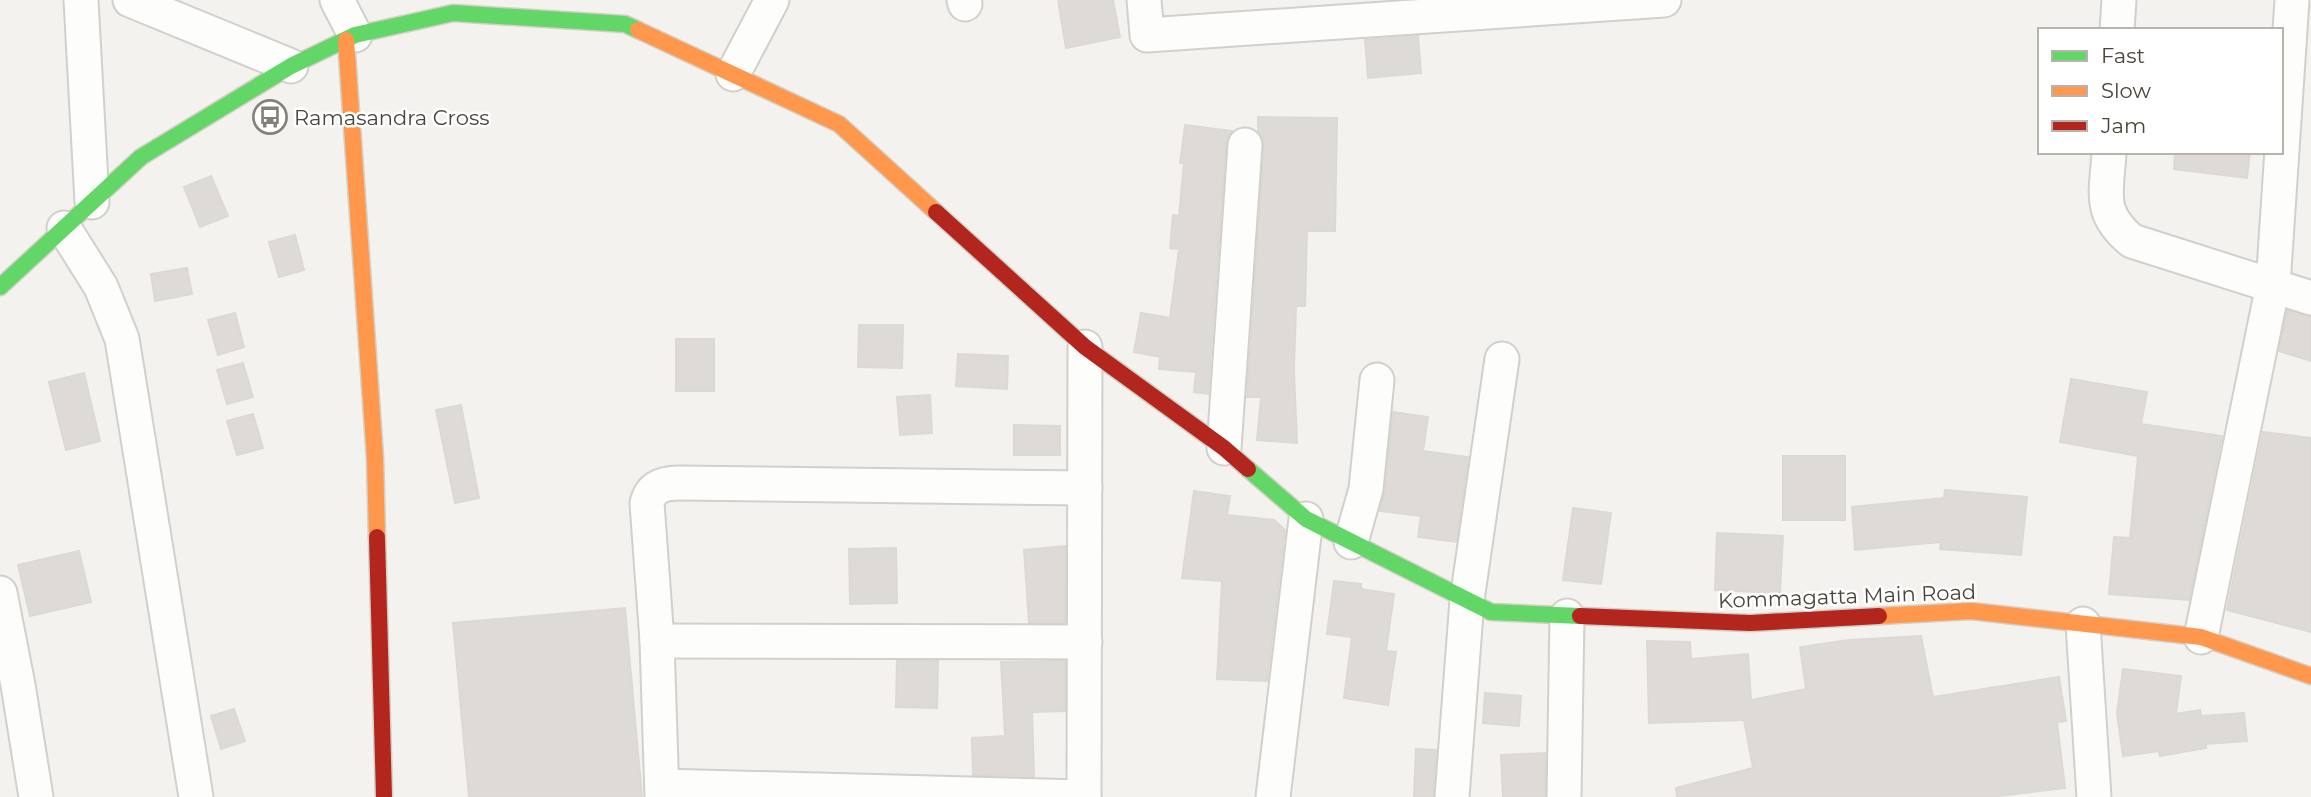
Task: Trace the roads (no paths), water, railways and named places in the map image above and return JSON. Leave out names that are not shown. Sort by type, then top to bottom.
[{"type":"main road","name":"Kommagatta Main Road","points":[[0,287],[141,157],[291,66],[350,38],[453,13],[625,24],[839,124],[1085,347],[1224,448],[1306,519],[1492,612],[1749,623],[1971,611],[2202,637],[2311,676]]},
{"type":"main road","points":[[350,38],[375,458],[384,797]]},
{"type":"street","points":[[81,0],[92,202]]},
{"type":"street","points":[[130,0],[291,66]]},
{"type":"street","points":[[337,0],[350,38]]},
{"type":"street","points":[[733,74],[772,0]]},
{"type":"street","points":[[1144,0],[1147,36],[1411,9],[1664,0]]},
{"type":"street","points":[[2117,28],[2119,0]]},
{"type":"street","points":[[2283,135],[2292,0]]},
{"type":"street","points":[[1224,448],[1245,145]]},
{"type":"street","points":[[2109,154],[2106,200],[2109,215],[2117,229],[2132,241],[2311,298]]},
{"type":"street","points":[[2202,637],[2273,285],[2282,154]]},
{"type":"street","points":[[65,228],[101,287],[122,339],[196,797]]},
{"type":"street","points":[[1085,347],[1085,488],[1084,642],[1084,797],[662,792],[657,641],[647,503],[654,489],[667,483],[1085,488]]},
{"type":"street","points":[[1452,797],[1467,600],[1502,359]]},
{"type":"street","points":[[1350,542],[1366,489],[1377,380]]},
{"type":"street","points":[[1273,797],[1306,519]]},
{"type":"street","points":[[0,593],[36,797]]},
{"type":"street","points":[[1564,797],[1567,615]]},
{"type":"street","points":[[2083,624],[2094,797]]},
{"type":"street","points":[[657,641],[1084,642]]},
{"type":"place","name":"Ramasandra Cross","points":[[270,117]]}]
